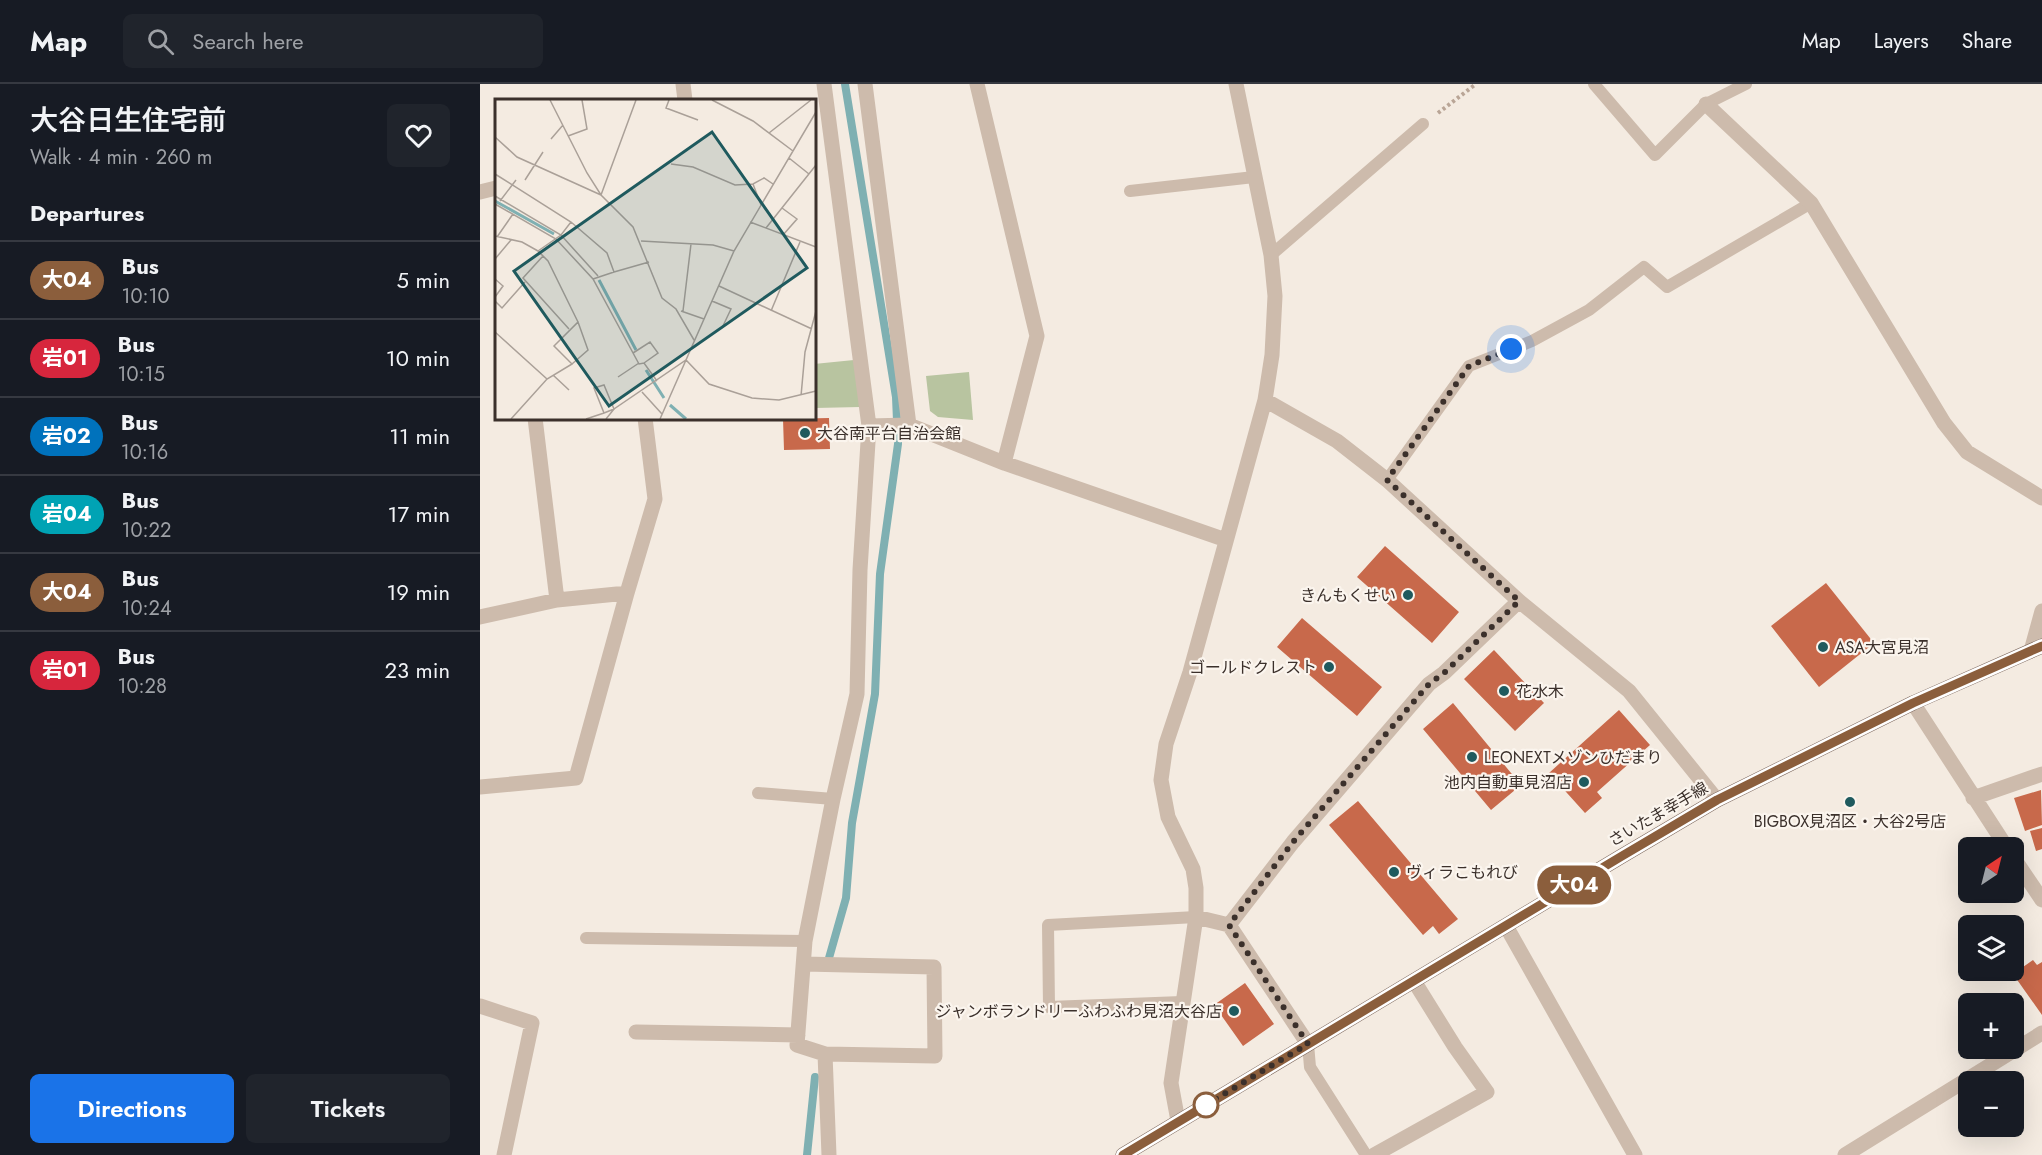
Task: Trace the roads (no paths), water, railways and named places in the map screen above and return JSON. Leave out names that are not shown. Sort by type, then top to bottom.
[{"type":"main road","name":"さいたま幸手線","points":[[1123,1155],[1717,800],[1913,703],[2036,648]]},
{"type":"street","points":[[683,84],[685,99]]},
{"type":"street","points":[[804,964],[934,967],[935,1056],[825,1054],[797,1045],[805,941],[856,694],[860,570],[869,426],[824,84]]},
{"type":"street","points":[[865,84],[901,425]]},
{"type":"street","points":[[977,84],[1037,336],[1004,463]]},
{"type":"street","points":[[1178,1121],[1171,1083],[1196,917],[1196,888],[1193,869],[1168,818],[1161,780],[1166,744],[1190,672],[1265,400],[1272,355],[1274,308],[1271,255],[1236,84]]},
{"type":"street","points":[[1706,104],[1811,204],[1944,423],[1967,452],[2042,498]]},
{"type":"street","points":[[480,192],[495,188]]},
{"type":"street","points":[[1265,400],[1337,441],[1387,480],[1519,601],[1629,691],[1717,800]]},
{"type":"street","points":[[535,420],[556,600]]},
{"type":"street","points":[[480,787],[576,778],[655,499],[645,420]]},
{"type":"street","points":[[869,426],[901,425],[1226,540]]},
{"type":"street","points":[[480,617],[556,600],[627,593]]},
{"type":"street","points":[[1229,925],[1293,842],[1429,684],[1444,673],[1519,601]]},
{"type":"street","points":[[2036,648],[2042,611]]},
{"type":"street","points":[[1913,703],[2000,837]]},
{"type":"street","points":[[1973,798],[2042,774]]},
{"type":"street","points":[[2024,872],[2040,894]]},
{"type":"street","points":[[1196,917],[1229,925],[1308,1044]]},
{"type":"street","points":[[1506,926],[1635,1155]]},
{"type":"street","points":[[1374,1155],[1487,1092],[1455,1047],[1414,981]]},
{"type":"street","points":[[480,1006],[532,1023],[504,1155]]},
{"type":"street","points":[[636,1032],[798,1035]]},
{"type":"street","points":[[1845,1155],[2042,1033]]},
{"type":"street","points":[[825,1054],[828,1155]]},
{"type":"lane","points":[[1594,84],[1655,155],[1706,104],[1746,84]]},
{"type":"lane","points":[[1271,255],[1424,124]]},
{"type":"lane","points":[[1130,191],[1254,177]]},
{"type":"lane","points":[[1387,480],[1469,366],[1532,341],[1589,310],[1644,267],[1667,287],[1811,204]]},
{"type":"lane","points":[[758,793],[833,799]]},
{"type":"lane","points":[[1182,1002],[1049,1007],[1048,925],[1196,917]]},
{"type":"lane","points":[[586,938],[805,941]]},
{"type":"lane","points":[[1308,1044],[1310,1067],[1366,1155]]},
{"type":"waterway","points":[[829,958],[846,898],[852,823],[875,694],[880,574],[898,444],[896,397],[845,84]]},
{"type":"waterway","points":[[807,1155],[815,1077]]},
{"type":"place","name":"大谷南平台自治会館","points":[[805,433]]},
{"type":"place","name":"きんもくせい","points":[[1408,595]]},
{"type":"place","name":"ASA大宮見沼","points":[[1823,647]]},
{"type":"place","name":"ゴールドクレスト","points":[[1329,667]]},
{"type":"place","name":"花水木","points":[[1504,691]]},
{"type":"place","name":"LEONEXTメゾンひだまり","points":[[1472,757]]},
{"type":"place","name":"池内自動車見沼店","points":[[1584,782]]},
{"type":"place","name":"BIGBOX見沼区・大谷2号店","points":[[1850,802]]},
{"type":"place","name":"ヴィラこもれび","points":[[1394,872]]},
{"type":"place","name":"ジャンボランドリーふわふわ見沼大谷店","points":[[1234,1011]]}]
